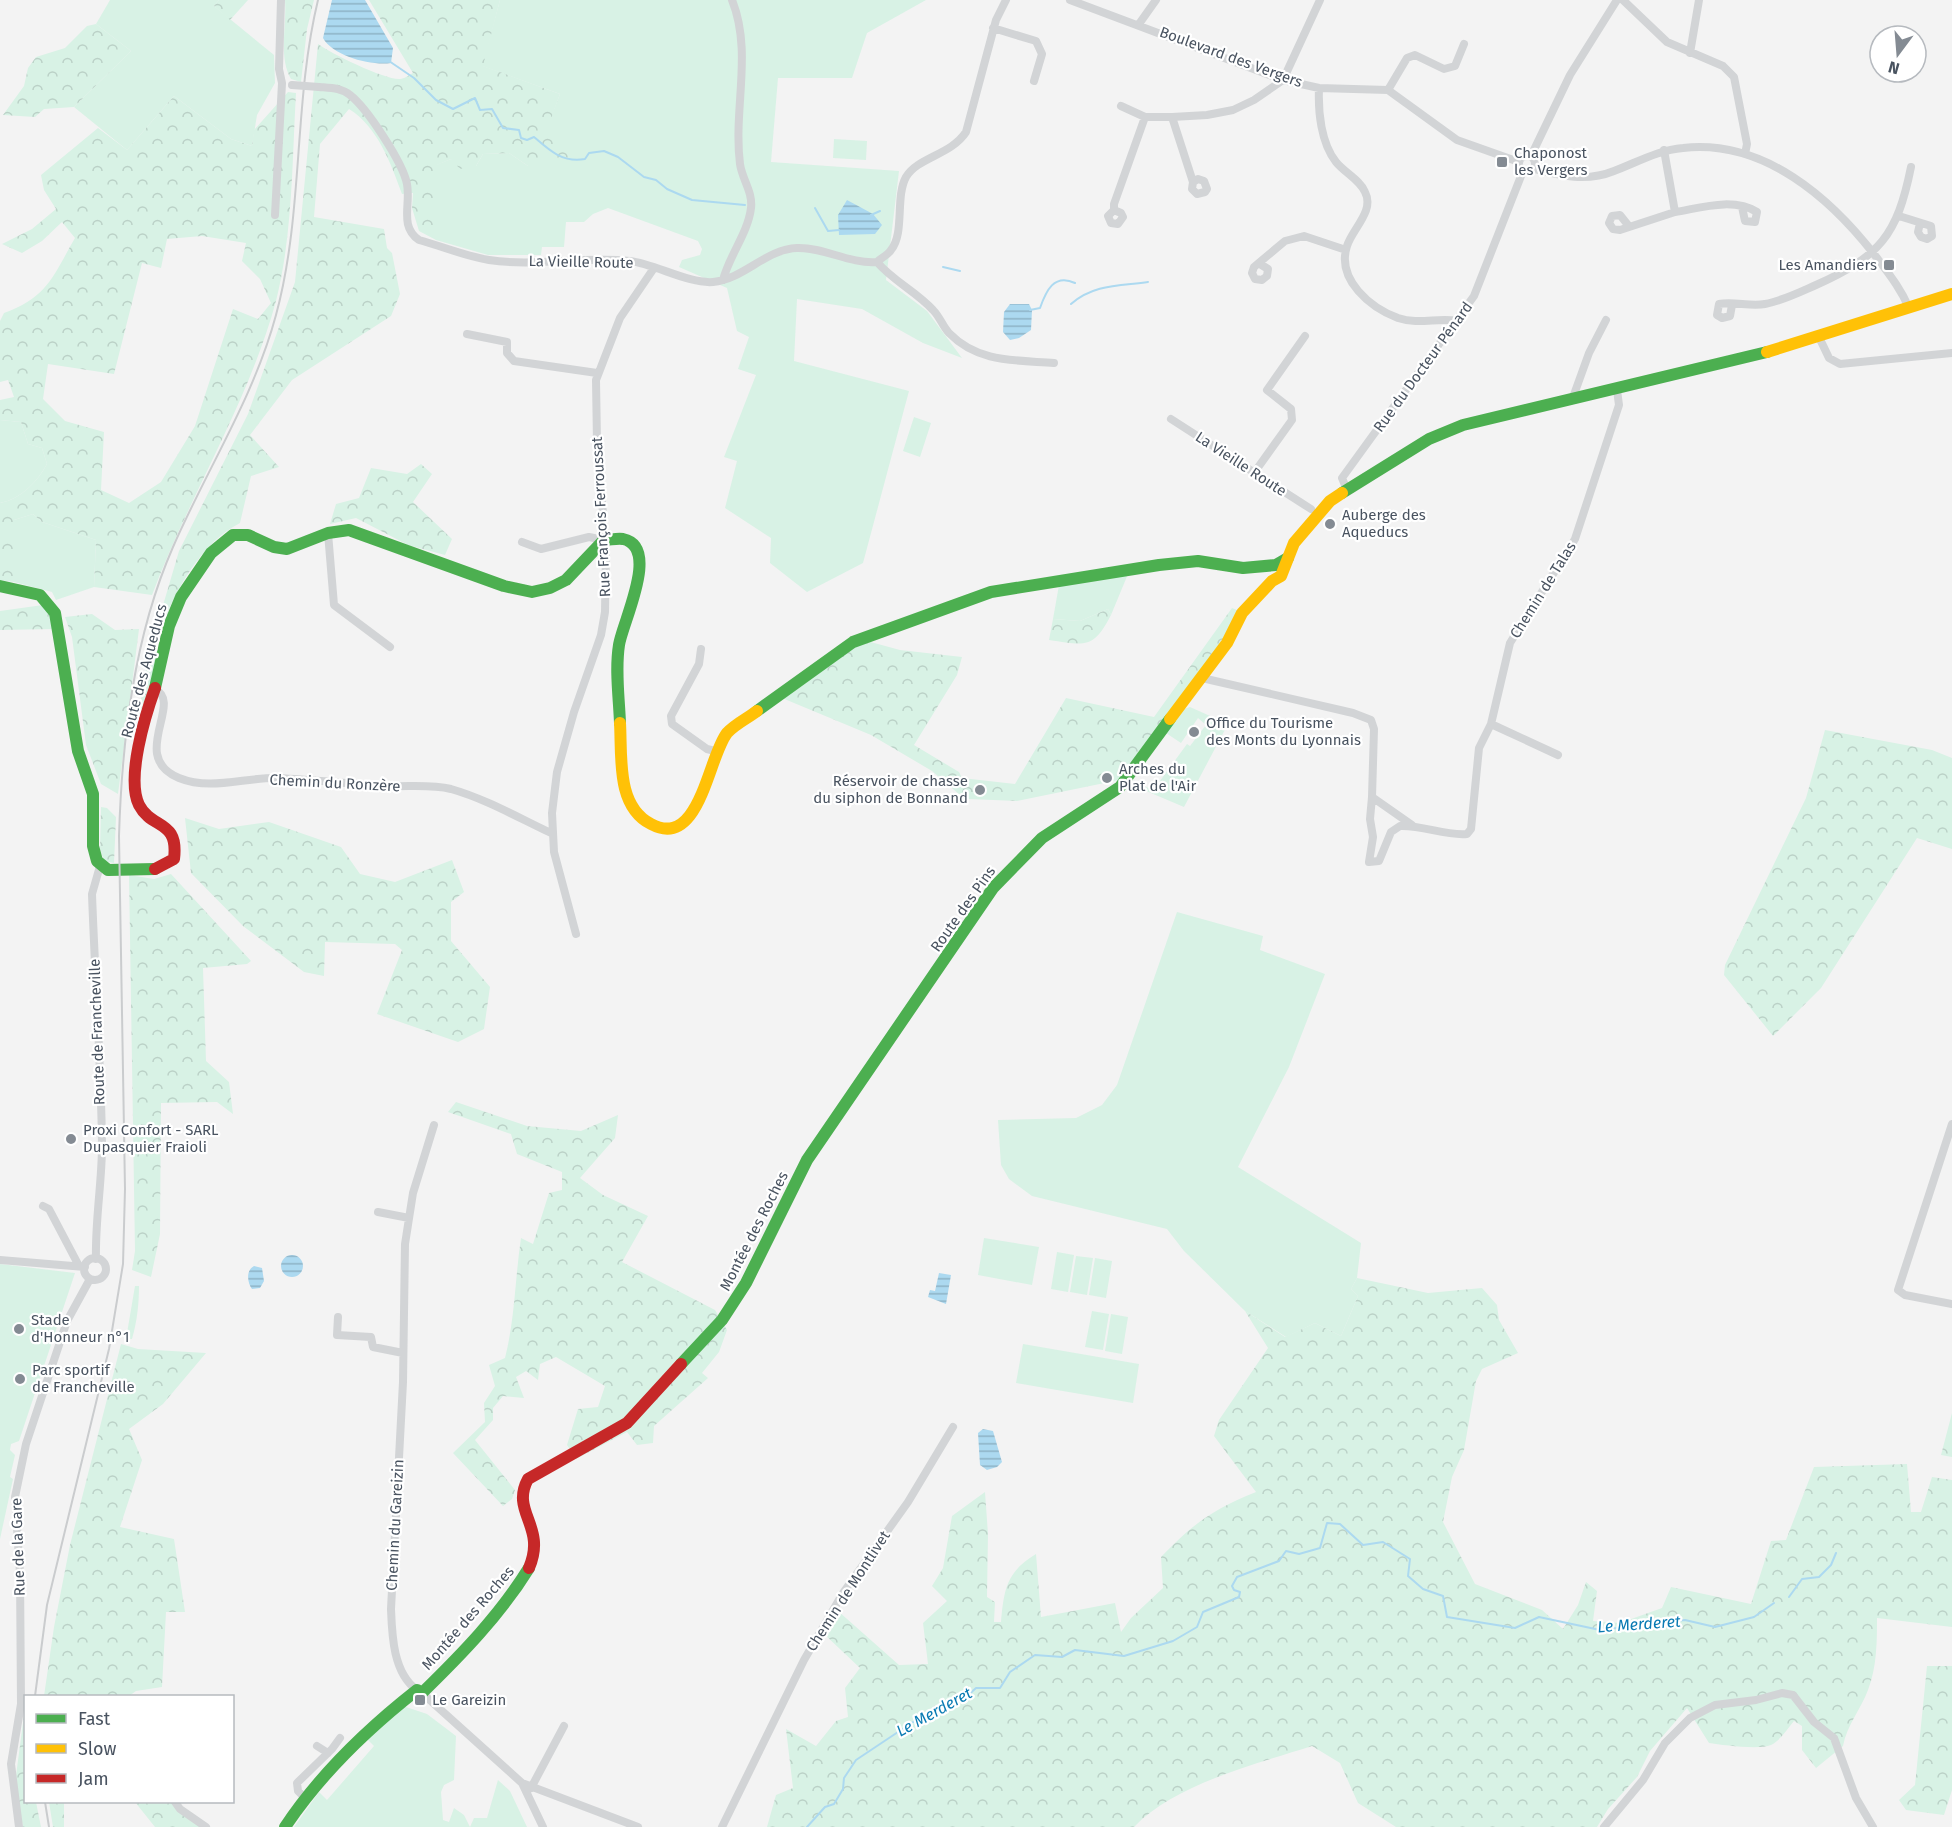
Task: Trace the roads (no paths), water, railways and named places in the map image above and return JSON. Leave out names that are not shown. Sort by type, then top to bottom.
[{"type":"main road","name":"Route des Pins","points":[[807,1160],[993,888],[1059,825],[1110,797],[1120,787],[1202,678],[1240,620],[1242,613],[1278,574],[1314,511],[1410,449],[1463,424],[1741,360],[1950,297]]},
{"type":"main road","name":"Route des Aqueducs","points":[[100,866],[108,870],[155,869],[169,864],[176,853],[173,836],[143,811],[134,792],[141,732],[155,689],[174,611],[197,571],[229,537],[241,534],[277,548],[291,549],[328,533],[349,530],[360,532],[504,586],[532,592],[550,588],[566,580],[604,540]]},
{"type":"main road","points":[[604,540],[623,539],[631,544],[641,562],[640,575],[619,642],[617,662],[624,789],[628,802],[641,818],[654,826],[667,830],[684,824],[695,811],[715,751],[728,732],[853,642],[991,592],[1159,565],[1198,561],[1278,574]]},
{"type":"main road","points":[[0,586],[40,595],[55,613],[78,751],[93,794],[93,850],[100,866]]},
{"type":"main road","name":"Montée des Roches","points":[[285,1827],[305,1798],[353,1742],[450,1667],[520,1584],[530,1568],[536,1539],[533,1524],[520,1498],[521,1490],[528,1479],[627,1423],[722,1320],[746,1283],[807,1160]]},
{"type":"street","points":[[275,215],[282,83],[279,69],[281,0]]},
{"type":"street","points":[[723,280],[752,204],[741,167],[738,141],[744,49],[738,15],[732,0]]},
{"type":"street","points":[[1006,0],[993,28],[966,132],[957,144],[908,174],[902,189],[896,240],[892,250],[877,262],[889,276],[933,309],[948,333],[967,348],[990,358],[1054,363]]},
{"type":"street","name":"Boulevard des Vergers","points":[[1070,0],[1283,80],[1319,88],[1388,90]]},
{"type":"street","points":[[1139,24],[1156,0]]},
{"type":"street","points":[[1120,106],[1145,117],[1172,117],[1207,115],[1233,110],[1254,100],[1283,80],[1320,0]]},
{"type":"street","points":[[1531,156],[1570,75],[1617,0]]},
{"type":"street","points":[[1623,0],[1666,42],[1723,66],[1734,77],[1747,144],[1745,154]]},
{"type":"street","points":[[1690,53],[1699,0]]},
{"type":"street","points":[[993,28],[1036,41],[1042,54],[1034,81]]},
{"type":"street","points":[[1464,44],[1455,66],[1444,69],[1414,56],[1407,58],[1388,90],[1457,140],[1521,166],[1575,178],[1595,176],[1664,150],[1706,148],[1745,154],[1789,174],[1805,185],[1850,225],[1905,296],[1909,308]]},
{"type":"street","name":"La Vieille Route","points":[[282,83],[319,87],[349,94],[360,105],[389,145],[407,183],[406,224],[410,234],[419,240],[487,260],[630,261],[698,281],[723,280],[778,252],[794,248],[811,248],[864,263],[877,262]]},
{"type":"street","points":[[1319,88],[1327,147],[1337,163],[1365,190],[1368,201],[1366,212],[1346,250],[1351,281],[1361,296],[1378,308],[1398,317],[1416,322],[1458,321]]},
{"type":"street","points":[[1114,210],[1114,204],[1145,117]]},
{"type":"street","points":[[1172,117],[1193,182]]},
{"type":"street","points":[[1664,150],[1675,212]]},
{"type":"street","points":[[1521,166],[1525,156],[1531,156]]},
{"type":"street","points":[[1531,156],[1536,163],[1534,169]]},
{"type":"street","name":"Rue du Docteur Pénard","points":[[1347,490],[1342,478],[1474,296],[1489,262],[1521,166]]},
{"type":"street","points":[[1732,305],[1764,305],[1795,294],[1851,269],[1872,253],[1899,216],[1911,167]]},
{"type":"street","points":[[1628,225],[1675,212],[1730,204],[1742,207]]},
{"type":"street","points":[[1899,216],[1920,223]]},
{"type":"street","points":[[1260,264],[1285,241],[1304,236],[1346,250]]},
{"type":"street","name":"Rue François Ferroussat","points":[[576,934],[551,833],[557,772],[574,712],[601,635],[605,612],[604,540],[597,443],[597,373],[620,318],[654,268]]},
{"type":"street","points":[[1572,400],[1589,353],[1606,320]]},
{"type":"street","points":[[467,334],[507,342],[507,353],[514,361],[597,373]]},
{"type":"street","points":[[1818,335],[1829,358],[1840,364],[1952,353]]},
{"type":"street","points":[[1254,473],[1292,420],[1291,409],[1267,390],[1305,336]]},
{"type":"street","name":"Chemin de Talas","points":[[1413,826],[1442,830],[1455,835],[1467,834],[1471,829],[1479,748],[1491,724],[1510,643],[1527,612],[1563,561],[1585,515],[1619,405],[1617,390]]},
{"type":"street","name":"La Vieille Route","points":[[1172,419],[1314,511]]},
{"type":"street","points":[[328,533],[334,605],[390,647]]},
{"type":"street","points":[[522,542],[541,549],[590,537],[604,540]]},
{"type":"street","points":[[701,649],[699,663],[671,716],[672,724],[707,749],[715,751]]},
{"type":"street","points":[[1202,678],[1353,713],[1371,720],[1374,729],[1370,819],[1373,837],[1369,862],[1379,861],[1391,832],[1400,826],[1413,826]]},
{"type":"street","name":"Chemin du Ronzère","points":[[155,689],[161,693],[164,701],[157,737],[158,761],[167,772],[183,779],[218,783],[275,778],[434,786],[469,795],[551,833]]},
{"type":"street","points":[[1491,724],[1557,755]]},
{"type":"street","points":[[1372,797],[1413,826]]},
{"type":"street","name":"Route de Francheville","points":[[96,1258],[95,1229],[100,1200],[102,1144],[92,894],[100,866]]},
{"type":"street","points":[[1952,1124],[1898,1290],[1905,1295],[1952,1304]]},
{"type":"street","name":"Chemin du Gareizin","points":[[434,1125],[413,1193],[405,1244],[403,1353],[391,1609],[392,1637],[397,1658],[411,1685],[522,1783]]},
{"type":"street","points":[[0,1260],[82,1266],[96,1258],[104,1264],[105,1274],[100,1278],[90,1279],[85,1274],[82,1266],[49,1209],[43,1206]]},
{"type":"street","points":[[378,1212],[409,1218]]},
{"type":"street","name":"Rue de la Gare","points":[[20,1827],[11,1764],[21,1698],[20,1584],[15,1497],[26,1444],[67,1321],[90,1279]]},
{"type":"street","points":[[338,1317],[337,1335],[371,1337],[373,1347],[403,1353]]},
{"type":"street","name":"Chemin de Montlivet","points":[[722,1827],[804,1660],[843,1593],[908,1502],[953,1427]]},
{"type":"street","points":[[1604,1827],[1643,1780],[1665,1743],[1690,1718],[1715,1705],[1777,1695],[1793,1695],[1814,1722],[1834,1738],[1856,1798],[1873,1827]]},
{"type":"street","points":[[531,1788],[564,1726]]},
{"type":"street","points":[[305,1798],[298,1791],[297,1783],[340,1738]]},
{"type":"street","points":[[317,1746],[328,1753]]},
{"type":"street","points":[[522,1783],[638,1827]]},
{"type":"street","points":[[522,1783],[543,1827]]},
{"type":"street","points":[[176,1803],[180,1809],[206,1827]]},
{"type":"water","points":[[332,0],[365,0],[393,48],[391,63],[373,63],[353,58],[335,50],[328,44],[323,38]]},
{"type":"water","points":[[847,200],[873,214],[882,225],[875,234],[839,235],[838,215]]},
{"type":"water","points":[[1010,304],[1029,304],[1032,310],[1031,330],[1019,338],[1010,340],[1003,332],[1004,312]]},
{"type":"water","points":[[292,1255],[300,1258],[303,1266],[300,1274],[292,1277],[284,1274],[281,1266],[284,1258]]},
{"type":"water","points":[[254,1266],[262,1268],[264,1281],[260,1288],[252,1289],[248,1276]]},
{"type":"water","points":[[939,1273],[951,1275],[946,1304],[928,1297],[930,1290],[935,1291]]},
{"type":"water","points":[[983,1429],[993,1431],[1002,1462],[997,1467],[987,1470],[980,1465],[978,1433]]},
{"type":"waterway","points":[[389,61],[414,78],[436,100],[453,109],[475,98],[480,110],[492,109],[503,128],[519,130],[521,138],[527,140],[534,137],[551,151],[563,157],[585,159],[589,153],[604,151],[618,157],[644,177],[656,180],[667,189],[692,200],[745,205]]},
{"type":"waterway","points":[[815,208],[828,231],[839,230]]},
{"type":"waterway","points":[[871,215],[880,211]]},
{"type":"waterway","points":[[943,267],[960,271]]},
{"type":"waterway","points":[[1030,310],[1040,308],[1048,290],[1056,282],[1062,280],[1075,283]]},
{"type":"waterway","points":[[1071,304],[1098,289],[1148,282]]},
{"type":"waterway","name":"Le Merderet","points":[[807,1827],[825,1807],[834,1804],[843,1789],[844,1778],[856,1760],[913,1722],[963,1700],[976,1688],[1000,1688],[1010,1672],[1035,1655],[1062,1657],[1075,1650],[1124,1656],[1173,1641],[1197,1627],[1203,1612],[1239,1597],[1240,1592],[1234,1590],[1232,1586],[1237,1577],[1279,1561],[1286,1551],[1299,1554],[1320,1548],[1327,1523],[1340,1524],[1363,1545],[1383,1542],[1410,1559],[1408,1576],[1423,1589],[1443,1596],[1447,1617],[1515,1628],[1539,1617],[1600,1630],[1685,1620],[1715,1627],[1754,1617],[1774,1603]]},
{"type":"waterway","name":"Le Merderet","points":[[1789,1597],[1802,1579],[1819,1577],[1831,1565],[1836,1553]]},
{"type":"railway","points":[[35,1695],[47,1605],[109,1349],[123,1264],[125,1189],[119,836],[123,762],[132,688],[149,616],[173,547],[243,404],[267,345],[276,315],[291,237],[305,78],[318,0]]},
{"type":"railway","points":[[45,1803],[49,1827]]},
{"type":"place","name":"Chaponost les Vergers","points":[[1502,162]]},
{"type":"place","name":"Les Amandiers","points":[[1889,265]]},
{"type":"place","name":"Auberge des Aqueducs","points":[[1330,524]]},
{"type":"place","name":"Office du Tourisme des Monts du Lyonnais","points":[[1194,732]]},
{"type":"place","name":"Arches du Plat de l'Air","points":[[1107,778]]},
{"type":"place","name":"Réservoir de chasse du siphon de Bonnand","points":[[980,790]]},
{"type":"place","name":"Proxi Confort - SARL Dupasquier Fraioli","points":[[71,1139]]},
{"type":"place","name":"Stade d'Honneur n°1","points":[[19,1329]]},
{"type":"place","name":"Parc sportif de Francheville","points":[[20,1379]]},
{"type":"place","name":"Le Gareizin","points":[[420,1700]]}]
